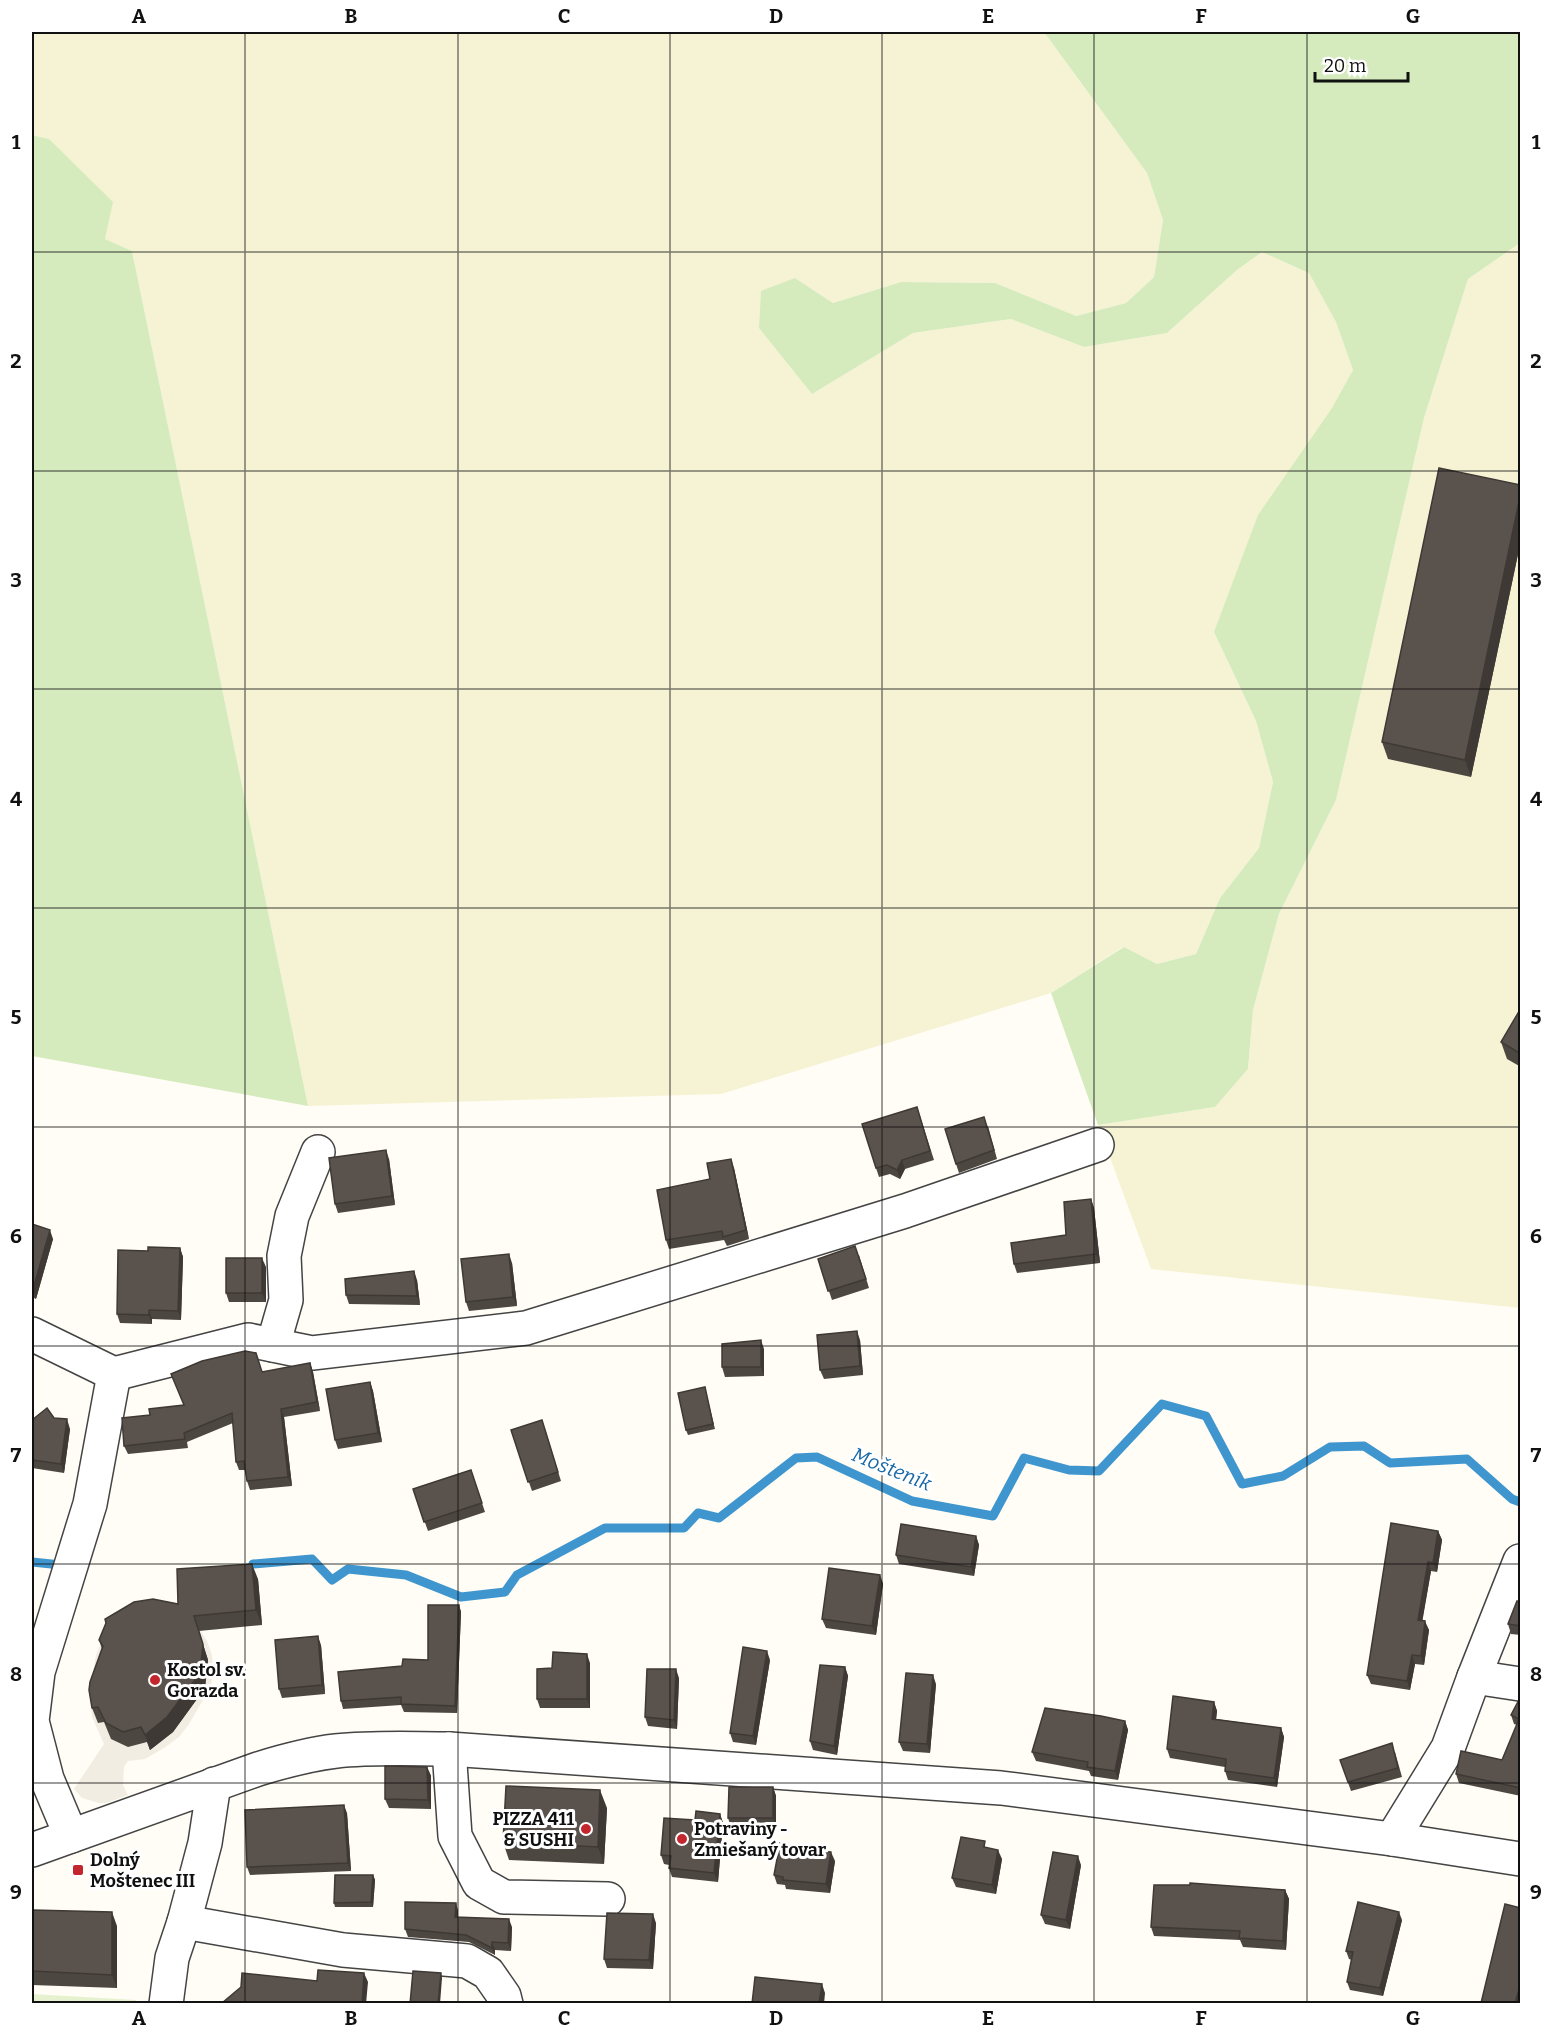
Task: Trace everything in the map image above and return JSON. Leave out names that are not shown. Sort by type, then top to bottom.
[{"type":"street","points":[[32,1334],[114,1374],[248,1340],[312,1353],[526,1328],[905,1211],[1098,1145]]},
{"type":"street","points":[[273,1345],[286,1300],[284,1256],[292,1216],[318,1152]]},
{"type":"street","points":[[71,1836],[47,1779],[32,1721],[38,1672],[90,1504],[114,1374]]},
{"type":"street","points":[[1392,1839],[1448,1748],[1521,1561]]},
{"type":"street","points":[[1474,1677],[1521,1684]]},
{"type":"street","points":[[32,1850],[214,1784],[294,1758],[334,1751],[366,1749],[449,1749],[1001,1788],[1392,1839],[1521,1859]]},
{"type":"street","points":[[449,1749],[455,1836],[479,1883],[504,1898],[608,1899]]},
{"type":"street","points":[[166,2004],[172,1958],[205,1844],[214,1784]]},
{"type":"street","points":[[184,1922],[343,1950],[467,1961],[488,1973],[504,1996],[506,2004]]},
{"type":"shaded area","points":[[32,32],[1044,32],[1147,173],[1163,220],[1154,277],[1126,303],[1076,316],[995,283],[901,282],[833,303],[795,278],[812,394],[913,333],[1011,319],[1084,347],[1167,333],[1237,270],[1262,252],[1309,272],[1336,322],[1353,370],[1214,632],[1256,721],[1273,782],[1259,848],[1220,898],[1196,954],[1157,964],[1123,947],[1051,993],[721,1094],[308,1106],[132,251],[105,239],[49,139],[32,135]]},
{"type":"shaded area","points":[[1520,243],[1520,1308],[1151,1269],[1098,1125],[1215,1107],[1248,1069],[1253,1010],[1279,914],[1336,800],[1424,418],[1468,279]]},
{"type":"shaded area","points":[[198,1627],[212,1655],[213,1671],[211,1686],[179,1737],[145,1759],[128,1761],[124,1767],[123,1785],[128,1795],[106,1803],[99,1803],[82,1798],[74,1789],[104,1744],[92,1717],[90,1690],[96,1655],[103,1639]],"holes":[[[203,1642],[208,1660],[205,1688],[198,1700],[184,1697],[177,1726],[173,1732],[104,1722]]]},
{"type":"green space","points":[[1044,32],[1520,32],[1520,243],[1468,279],[1424,418],[1336,800],[1279,914],[1253,1010],[1248,1069],[1215,1107],[1098,1125],[1051,993],[1124,947],[1157,964],[1196,954],[1220,898],[1259,848],[1273,782],[1256,721],[1214,632],[1258,515],[1332,408],[1353,370],[1336,322],[1309,273],[1262,252],[1237,270],[1167,333],[1084,347],[1011,319],[913,333],[812,394],[759,328],[761,291],[795,278],[833,303],[901,282],[995,283],[1076,316],[1126,303],[1154,277],[1163,220],[1147,173]]},
{"type":"green space","points":[[32,135],[49,139],[113,202],[105,239],[132,251],[308,1106],[32,1056]]},
{"type":"green space","points":[[32,1994],[136,2000],[136,2003],[32,2003]]},
{"type":"building","points":[[1439,468],[1521,485],[1465,760],[1382,742]]},
{"type":"building","points":[[1521,1008],[1521,1054],[1501,1042]]},
{"type":"building","points":[[917,1107],[930,1151],[902,1160],[897,1170],[887,1165],[876,1168],[862,1124]]},
{"type":"building","points":[[984,1117],[994,1150],[956,1164],[945,1129]]},
{"type":"building","points":[[386,1150],[392,1196],[335,1204],[329,1158]]},
{"type":"building","points":[[731,1159],[746,1230],[723,1237],[722,1231],[666,1240],[657,1190],[710,1179],[707,1163]]},
{"type":"building","points":[[1091,1199],[1096,1254],[1014,1264],[1011,1243],[1066,1235],[1064,1202]]},
{"type":"building","points":[[32,1224],[50,1230],[33,1289],[32,1289]]},
{"type":"building","points":[[855,1246],[866,1279],[828,1291],[818,1259]]},
{"type":"building","points":[[148,1247],[180,1248],[178,1311],[149,1310],[149,1315],[117,1314],[118,1250],[148,1251]]},
{"type":"building","points":[[509,1254],[513,1297],[466,1302],[461,1259]]},
{"type":"building","points":[[226,1258],[262,1258],[262,1293],[226,1293]]},
{"type":"building","points":[[414,1271],[417,1296],[346,1295],[345,1279]]},
{"type":"building","points":[[857,1331],[860,1366],[820,1370],[817,1335]]},
{"type":"building","points":[[761,1340],[761,1367],[722,1367],[722,1344]]},
{"type":"building","points":[[245,1351],[256,1353],[262,1372],[310,1363],[317,1402],[281,1409],[288,1477],[247,1481],[244,1461],[236,1462],[232,1413],[184,1433],[185,1439],[124,1446],[122,1418],[150,1415],[149,1409],[184,1405],[171,1374],[202,1361]]},
{"type":"building","points":[[370,1382],[378,1433],[335,1440],[326,1389]]},
{"type":"building","points":[[705,1387],[713,1424],[686,1430],[678,1393]]},
{"type":"building","points":[[47,1408],[54,1418],[67,1419],[61,1464],[32,1460],[32,1420]]},
{"type":"building","points":[[542,1420],[558,1472],[528,1482],[511,1430]]},
{"type":"building","points":[[471,1470],[482,1503],[424,1522],[413,1489]]},
{"type":"building","points":[[1391,1523],[1438,1531],[1433,1563],[1428,1562],[1418,1620],[1425,1621],[1421,1656],[1412,1655],[1407,1681],[1367,1675]]},
{"type":"building","points":[[901,1524],[976,1536],[971,1567],[896,1555]]},
{"type":"building","name":"Kostol sv. Gorazda","points":[[252,1564],[256,1610],[194,1616],[203,1644],[200,1673],[167,1717],[145,1735],[141,1727],[123,1732],[106,1723],[98,1707],[92,1708],[89,1690],[103,1646],[99,1640],[106,1623],[105,1619],[134,1602],[153,1599],[178,1604],[177,1569]]},
{"type":"building","points":[[829,1568],[880,1575],[872,1626],[822,1619]]},
{"type":"building","points":[[1517,1601],[1521,1602],[1521,1626],[1508,1624]]},
{"type":"building","points":[[428,1605],[459,1605],[455,1706],[401,1704],[401,1697],[341,1701],[338,1672],[402,1666],[403,1659],[428,1660]]},
{"type":"building","points":[[318,1636],[322,1685],[279,1689],[275,1640]]},
{"type":"building","points":[[743,1647],[767,1651],[753,1736],[730,1733]]},
{"type":"building","points":[[553,1652],[587,1654],[587,1699],[537,1699],[537,1669],[552,1668]]},
{"type":"building","points":[[820,1665],[845,1667],[834,1746],[810,1741]]},
{"type":"building","points":[[647,1669],[676,1669],[674,1720],[645,1717]]},
{"type":"building","points":[[906,1673],[933,1675],[927,1744],[899,1742]]},
{"type":"building","points":[[1173,1696],[1214,1702],[1212,1719],[1281,1728],[1274,1778],[1225,1771],[1226,1759],[1167,1749]]},
{"type":"building","points":[[1521,1696],[1521,1788],[1456,1774],[1461,1751],[1502,1760],[1519,1719],[1511,1715]]},
{"type":"building","points":[[1045,1708],[1125,1721],[1115,1771],[1087,1767],[1088,1762],[1032,1752]]},
{"type":"building","points":[[1392,1743],[1398,1768],[1348,1782],[1340,1760]]},
{"type":"building","points":[[385,1766],[427,1767],[428,1800],[385,1799]]},
{"type":"building","points":[[506,1786],[600,1790],[598,1847],[503,1842]]},
{"type":"building","points":[[729,1787],[773,1787],[773,1818],[728,1818]]},
{"type":"building","points":[[344,1805],[348,1863],[247,1867],[245,1810]]},
{"type":"building","points":[[696,1811],[720,1814],[714,1873],[669,1868],[671,1856],[661,1855],[664,1818],[695,1820]]},
{"type":"building","points":[[961,1837],[985,1841],[984,1847],[998,1850],[992,1885],[952,1878]]},
{"type":"building","points":[[780,1843],[831,1852],[826,1884],[783,1880],[783,1877],[774,1875]]},
{"type":"building","points":[[1053,1852],[1078,1856],[1066,1920],[1041,1915]]},
{"type":"building","points":[[335,1875],[373,1875],[371,1902],[334,1903]]},
{"type":"building","points":[[1190,1883],[1285,1890],[1283,1941],[1239,1938],[1240,1931],[1151,1927],[1154,1885],[1190,1885]]},
{"type":"building","points":[[405,1902],[456,1903],[455,1917],[509,1919],[508,1943],[492,1942],[492,1948],[466,1935],[405,1929]]},
{"type":"building","points":[[1358,1902],[1399,1912],[1380,1988],[1347,1982],[1353,1952],[1346,1951]]},
{"type":"building","points":[[1505,1904],[1521,1908],[1521,1982],[1515,2004],[1482,2004],[1481,2003]]},
{"type":"building","points":[[32,1910],[112,1912],[112,1975],[32,1971]]},
{"type":"building","points":[[607,1913],[653,1914],[649,1960],[604,1959]]},
{"type":"building","points":[[318,1970],[364,1973],[362,2004],[222,2003],[241,1987],[242,1973],[317,1981]]},
{"type":"building","points":[[413,1971],[441,1973],[438,2004],[410,2004]]},
{"type":"building","points":[[755,1977],[822,1984],[819,2004],[752,2004]]},
{"type":"waterway","name":"Mošteník","points":[[253,1564],[312,1559],[332,1580],[348,1569],[406,1575],[461,1597],[505,1592],[517,1575],[605,1528],[684,1528],[698,1513],[719,1518],[796,1458],[817,1457],[912,1501],[993,1516],[1024,1458],[1069,1470],[1099,1471],[1162,1404],[1206,1416],[1242,1484],[1283,1476],[1330,1447],[1364,1446],[1390,1463],[1467,1459],[1512,1499],[1520,1502]]},
{"type":"waterway","name":"Mošteník","points":[[32,1562],[61,1565]]},
{"type":"place","name":"Kostol sv. Gorazda","points":[[155,1680]]},
{"type":"place","name":"PIZZA 411 & SUSHI","points":[[586,1829]]},
{"type":"place","name":"Potraviny - Zmiešaný tovar","points":[[682,1839]]},
{"type":"place","name":"Dolný Moštenec III","points":[[78,1870]]}]
